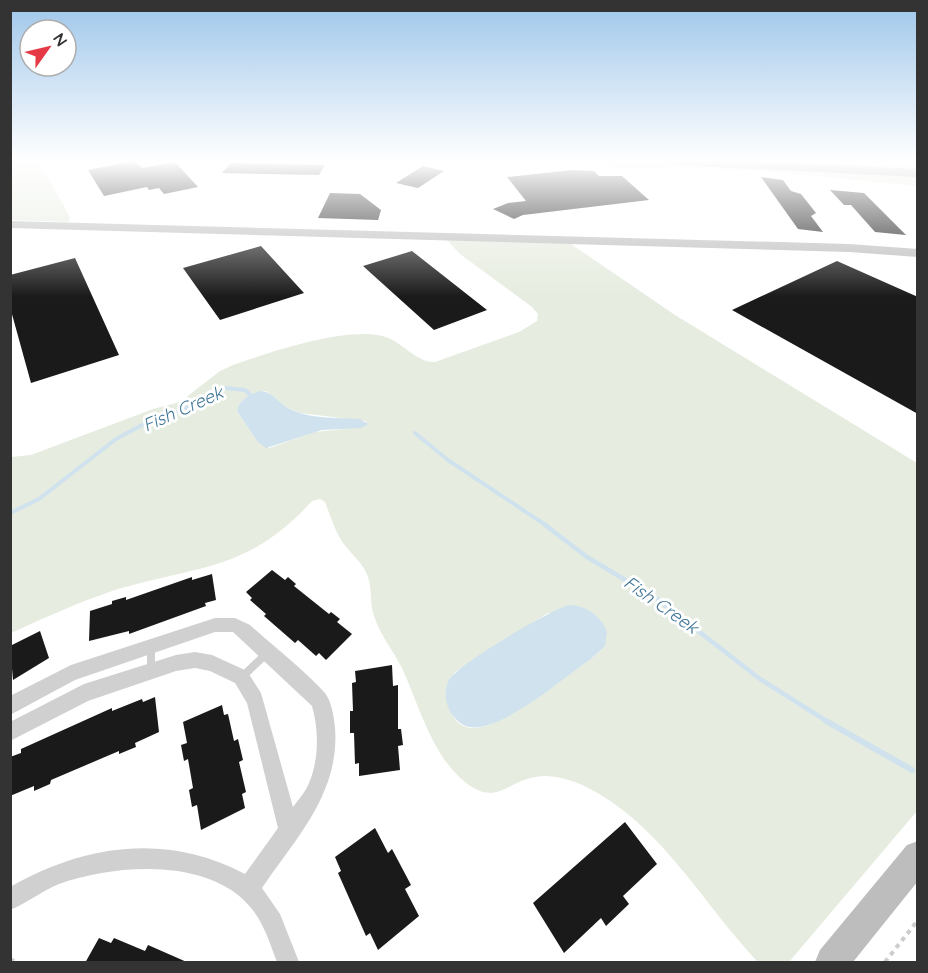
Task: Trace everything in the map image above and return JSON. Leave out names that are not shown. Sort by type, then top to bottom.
[{"type":"street","points":[[10,224],[837,247],[918,253]]},
{"type":"street","points":[[10,706],[70,673],[150,646],[215,625],[226,624],[244,630],[312,692],[323,711],[323,779],[248,889]]},
{"type":"street","points":[[10,732],[66,700],[151,671],[195,660],[226,668],[241,677],[255,699],[289,829]]},
{"type":"street","points":[[832,963],[918,855]]},
{"type":"street","points":[[10,899],[55,875],[121,859],[191,862],[217,871],[248,889],[270,917],[288,963]]},
{"type":"lane","points":[[150,646],[151,671]]},
{"type":"lane","points":[[241,677],[268,652]]},
{"type":"path","points":[[885,963],[918,920]]},
{"type":"path","points":[[10,959],[16,963]]},
{"type":"shaded area","points":[[11,206],[64,206],[70,217],[69,222],[11,220]]},
{"type":"shaded area","points":[[447,240],[571,244],[675,315],[917,463],[917,811],[789,962],[758,962],[656,840],[608,800],[580,784],[547,776],[526,779],[501,790],[485,792],[465,782],[453,771],[435,744],[402,668],[377,623],[373,611],[370,582],[366,572],[341,540],[325,502],[320,499],[312,501],[265,542],[242,554],[195,570],[112,591],[11,633],[11,457],[31,455],[153,409],[180,402],[220,371],[308,342],[348,335],[382,336],[396,342],[421,359],[435,362],[519,332],[537,321],[538,314],[532,307],[460,254]],"holes":[[[266,391],[284,406],[300,413],[366,421],[364,427],[315,432],[269,448],[257,441],[237,411],[241,402],[248,396]],[[548,613],[605,646],[551,688],[516,711],[485,726],[472,728],[463,726],[452,714],[449,705],[449,687],[455,672]]]},
{"type":"water","points":[[260,391],[268,393],[296,412],[314,416],[360,419],[368,424],[362,428],[322,430],[266,448],[257,441],[237,411],[246,398]]},
{"type":"water","points":[[569,605],[587,610],[601,621],[607,632],[605,646],[541,696],[513,714],[479,727],[466,726],[458,722],[449,709],[446,694],[449,680],[456,672],[505,638]]},
{"type":"building","points":[[324,206],[376,206],[381,210],[378,220],[318,218]]},
{"type":"building","points":[[499,206],[595,206],[523,215],[514,219],[493,209]]},
{"type":"building","points":[[782,206],[811,206],[816,213],[811,216],[823,232],[798,229]]},
{"type":"building","points":[[852,206],[877,206],[906,235],[875,232]]},
{"type":"building","points":[[261,246],[304,293],[220,320],[183,268]]},
{"type":"building","points":[[412,251],[487,310],[434,330],[363,266]]},
{"type":"building","points":[[75,258],[119,355],[31,383],[10,307],[10,275]]},
{"type":"building","points":[[837,261],[918,297],[918,414],[732,310]]},
{"type":"building","points":[[272,570],[285,580],[288,577],[296,584],[294,586],[329,614],[331,612],[340,619],[337,622],[352,634],[326,660],[319,653],[316,656],[298,640],[295,643],[264,616],[266,614],[250,600],[252,598],[246,592]]},
{"type":"building","points":[[212,574],[216,600],[205,603],[206,606],[129,634],[129,631],[89,641],[90,611],[112,604],[112,601],[126,597],[126,600],[192,577],[192,580]]},
{"type":"building","points":[[40,631],[49,658],[13,680],[10,646]]},
{"type":"building","points":[[392,665],[393,686],[398,685],[398,729],[401,729],[403,745],[398,746],[400,770],[359,776],[359,763],[355,764],[354,733],[350,733],[350,711],[353,711],[352,683],[356,682],[355,671]]},
{"type":"building","points":[[155,697],[159,732],[135,743],[136,747],[119,754],[119,751],[51,780],[50,784],[34,791],[34,786],[10,796],[10,757],[21,753],[21,749],[112,708],[112,711],[142,699],[143,702]]},
{"type":"building","points":[[222,705],[224,715],[228,714],[234,741],[238,739],[243,760],[239,762],[246,792],[242,794],[245,808],[201,830],[197,805],[192,807],[189,790],[193,788],[188,759],[184,761],[181,745],[187,743],[183,722]]},
{"type":"building","points":[[625,822],[657,864],[623,896],[629,904],[606,926],[601,918],[564,953],[533,903]]},
{"type":"building","points":[[375,828],[388,853],[392,849],[411,885],[405,889],[419,916],[378,950],[370,933],[366,936],[338,873],[341,871],[335,857]]},
{"type":"building","points":[[99,938],[111,943],[114,938],[145,951],[148,945],[189,963],[85,963]]},
{"type":"waterway","name":"Fish Creek","points":[[10,513],[39,499],[116,439],[142,425],[181,411],[225,388],[245,390],[253,397]]},
{"type":"waterway","name":"Fish Creek","points":[[415,433],[448,460],[547,526]]},
{"type":"waterway","name":"Fish Creek","points":[[545,525],[587,557],[657,599],[760,679],[828,722]]},
{"type":"waterway","name":"Fish Creek","points":[[826,721],[912,770]]}]
